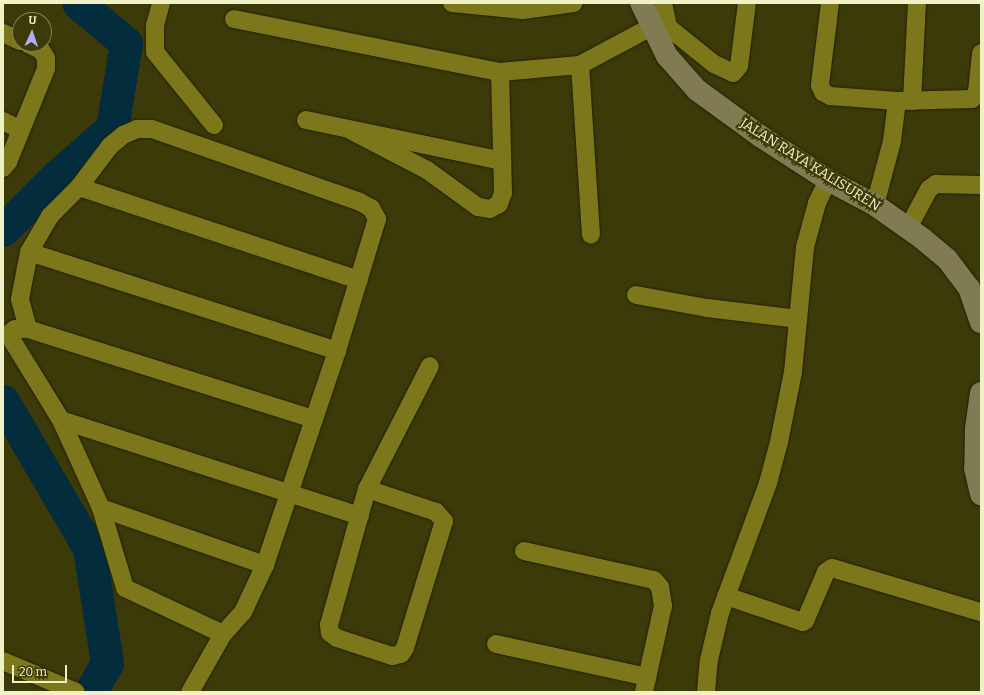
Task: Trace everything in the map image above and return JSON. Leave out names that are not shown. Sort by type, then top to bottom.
[{"type":"main road","name":"JALAN RAYA KALISUREN","points":[[641,3],[651,27],[667,56],[698,90],[760,136],[828,180],[875,206],[908,228],[947,259],[968,288],[981,322]]},
{"type":"main road","points":[[981,392],[976,429],[981,494]]},
{"type":"street","points":[[161,3],[155,25],[155,52],[214,125]]},
{"type":"street","points":[[452,3],[523,10],[574,3]]},
{"type":"street","points":[[663,3],[668,27],[714,64],[726,71],[737,71],[746,3]]},
{"type":"street","points":[[830,3],[820,85],[823,92],[830,96],[905,101],[972,99],[977,92],[981,53]]},
{"type":"street","points":[[875,206],[892,141],[905,101],[917,3]]},
{"type":"street","points":[[234,19],[500,72],[580,65],[651,27]]},
{"type":"street","points":[[3,168],[21,130],[46,69],[46,58],[42,52]]},
{"type":"street","points":[[580,65],[591,235]]},
{"type":"street","points":[[352,131],[440,177],[478,207],[490,209],[499,204],[503,193],[500,72]]},
{"type":"street","points":[[306,120],[502,162]]},
{"type":"street","points":[[3,121],[21,130]]},
{"type":"street","points":[[28,329],[20,299],[29,252],[50,216],[79,187],[110,146],[123,135],[137,129],[152,129],[371,208],[377,219],[337,351],[265,565],[243,612],[222,634],[190,692]]},
{"type":"street","points":[[706,692],[709,660],[726,596],[770,476],[789,395],[805,247],[817,203],[828,180]]},
{"type":"street","points":[[908,228],[928,189],[936,184],[981,184]]},
{"type":"street","points":[[79,187],[359,280]]},
{"type":"street","points":[[29,252],[337,351]]},
{"type":"street","points":[[636,295],[707,308],[798,319]]},
{"type":"street","points":[[222,634],[125,588],[100,508],[60,420],[10,337],[15,329],[28,329],[314,419]]},
{"type":"street","points":[[367,490],[436,512],[444,521],[426,582],[401,654],[392,656],[337,638],[330,633],[329,625],[367,490],[430,366]]},
{"type":"street","points":[[60,420],[360,516]]},
{"type":"street","points":[[100,508],[265,565]]},
{"type":"street","points":[[496,644],[645,685],[663,606],[660,587],[654,580],[524,551]]},
{"type":"street","points":[[726,596],[802,622],[805,621],[826,572],[832,568],[981,612]]},
{"type":"street","points":[[3,661],[70,689]]},
{"type":"waterway","points":[[3,230],[57,176],[112,128],[126,43],[78,3]]},
{"type":"waterway","points":[[3,401],[89,548],[107,663],[90,692]]}]
